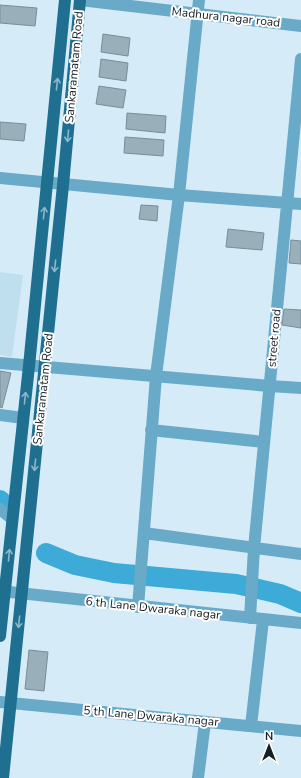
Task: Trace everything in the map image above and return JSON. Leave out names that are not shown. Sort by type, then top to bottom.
[{"type":"main road","name":"Sankaramatam Road","points":[[0,636],[3,591],[29,366],[65,0]]},
{"type":"main road","name":"Sankaramatam Road","points":[[3,778],[6,703],[22,593],[80,0]]},
{"type":"street","name":"Madhura nagar road","points":[[80,0],[301,26]]},
{"type":"street","points":[[138,607],[156,376],[179,195],[199,0]]},
{"type":"street","name":"street road","points":[[250,618],[254,548],[301,59]]},
{"type":"street","points":[[0,178],[179,195],[301,204]]},
{"type":"street","points":[[0,363],[301,388]]},
{"type":"street","points":[[0,415],[23,418]]},
{"type":"street","points":[[151,430],[264,442]]},
{"type":"street","points":[[0,509],[12,519]]},
{"type":"street","points":[[144,533],[301,554]]},
{"type":"street","name":"6 th Lane Dwaraka nagar","points":[[3,591],[138,607],[301,623]]},
{"type":"street","points":[[251,726],[263,620]]},
{"type":"street","name":"5 th Lane Dwaraka nagar","points":[[6,703],[301,731]]},
{"type":"street","points":[[198,778],[205,722]]},
{"type":"shaded area","points":[[0,272],[23,275],[12,357],[0,355]]},
{"type":"building","points":[[0,5],[37,8],[35,26],[0,23]]},
{"type":"building","points":[[103,34],[130,38],[128,56],[101,52]]},
{"type":"building","points":[[101,59],[128,63],[126,81],[99,77]]},
{"type":"building","points":[[99,86],[126,90],[123,108],[96,104]]},
{"type":"building","points":[[127,113],[166,116],[165,133],[126,129]]},
{"type":"building","points":[[0,122],[26,124],[24,141],[0,139]]},
{"type":"building","points":[[125,137],[164,140],[163,156],[124,153]]},
{"type":"building","points":[[141,205],[158,206],[157,221],[139,219]]},
{"type":"building","points":[[228,229],[264,233],[262,250],[226,247]]},
{"type":"building","points":[[291,240],[301,241],[301,264],[289,263]]},
{"type":"building","points":[[284,309],[301,310],[301,328],[282,325]]},
{"type":"building","points":[[0,371],[11,373],[2,408],[0,407]]},
{"type":"building","points":[[29,650],[48,652],[44,691],[25,689]]},
{"type":"waterway","points":[[46,553],[75,565],[114,573],[236,584],[280,594],[301,603]]}]
